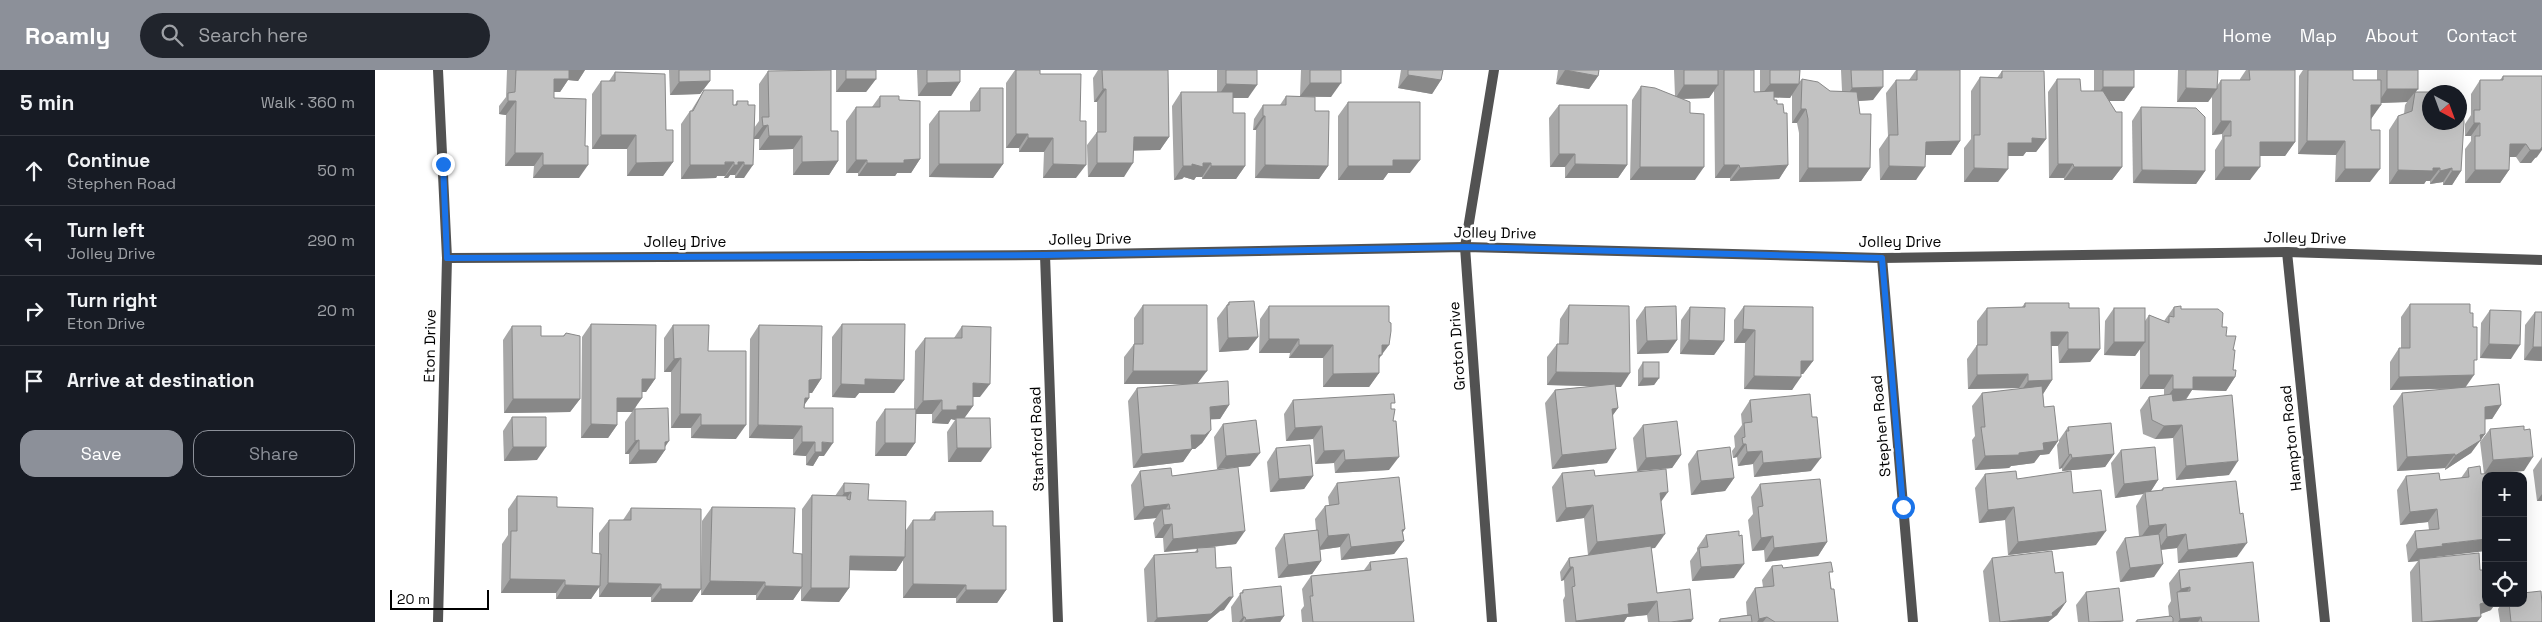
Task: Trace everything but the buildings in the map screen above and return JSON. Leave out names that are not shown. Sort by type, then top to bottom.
[{"type":"street","name":"Eton Drive","points":[[438,70],[447,258],[438,622]]},
{"type":"street","name":"Groton Drive","points":[[1492,622],[1465,247],[1493,70]]},
{"type":"street","name":"Jolley Drive","points":[[447,258],[1045,255],[1465,247],[1882,258],[2287,252],[2542,260]]},
{"type":"street","name":"Hampton Road","points":[[2287,252],[2325,622]]},
{"type":"street","name":"Stanford Road","points":[[1045,255],[1058,622]]},
{"type":"street","name":"Stephen Road","points":[[1882,258],[1913,622]]},
{"type":"route","points":[[443,164],[447,258],[1045,255],[1465,247],[1882,258],[1903,507]]}]
